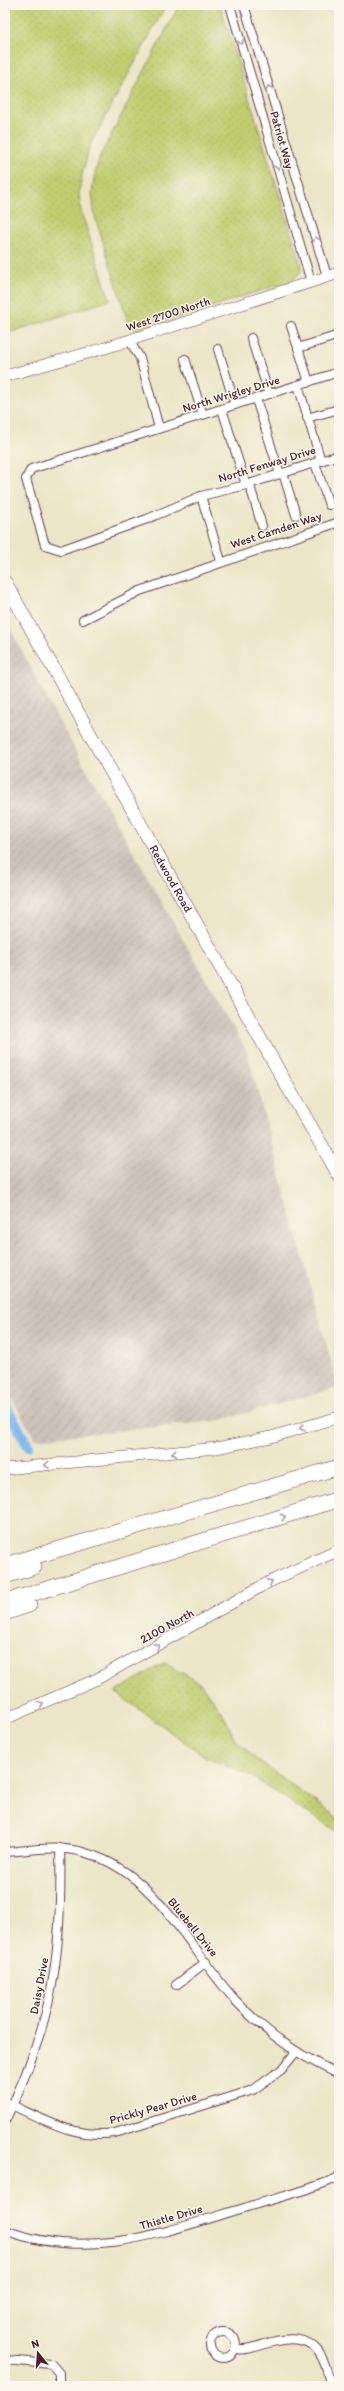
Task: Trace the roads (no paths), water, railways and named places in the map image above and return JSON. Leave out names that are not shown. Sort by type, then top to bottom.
[{"type":"highway","points":[[5,1565],[339,1467]]},
{"type":"highway","points":[[5,1576],[267,1489]]},
{"type":"highway","points":[[5,1602],[339,1499]]},
{"type":"highway","points":[[5,1613],[246,1528]]},
{"type":"main road","name":"West 2700 North","points":[[5,376],[129,340],[339,273]]},
{"type":"main road","name":"Redwood Road","points":[[5,582],[286,1084],[339,1175]]},
{"type":"main road","points":[[5,1469],[216,1448],[271,1437],[339,1417]]},
{"type":"main road","name":"2100 North","points":[[5,1719],[97,1679],[269,1582],[339,1550]]},
{"type":"street","name":"Patriot Way","points":[[230,5],[311,282]]},
{"type":"street","name":"Patriot Way","points":[[244,5],[327,276]]},
{"type":"street","points":[[291,326],[309,382]]},
{"type":"street","points":[[298,348],[339,335]]},
{"type":"street","points":[[251,338],[269,394]]},
{"type":"street","points":[[129,340],[140,358],[160,428]]},
{"type":"street","points":[[218,349],[235,405]]},
{"type":"street","points":[[185,359],[203,415]]},
{"type":"street","name":"North Wrigley Drive","points":[[201,496],[147,519],[61,550],[45,545],[26,479],[31,469],[339,372]]},
{"type":"street","points":[[298,386],[329,505]]},
{"type":"street","points":[[256,398],[296,515]]},
{"type":"street","points":[[222,409],[262,526]]},
{"type":"street","points":[[307,418],[339,409]]},
{"type":"street","name":"North Fenway Drive","points":[[201,496],[248,484],[339,455]]},
{"type":"street","points":[[201,496],[221,561]]},
{"type":"street","name":"West Camden Way","points":[[83,620],[140,591],[221,561],[339,522]]},
{"type":"street","name":"Bluebell Drive","points":[[5,1852],[60,1848],[96,1856],[126,1873],[162,1907],[206,1962],[223,1986],[251,2016],[296,2052],[339,2074]]},
{"type":"street","name":"Daisy Drive","points":[[5,2121],[9,2104],[39,2040],[54,1981],[60,1928],[60,1848]]},
{"type":"street","points":[[176,1985],[206,1962]]},
{"type":"street","name":"Prickly Pear Drive","points":[[9,2104],[73,2131],[94,2134],[115,2132],[253,2090],[277,2074],[296,2052]]},
{"type":"street","name":"Thistle Drive","points":[[5,2230],[24,2238],[52,2243],[83,2244],[127,2241],[156,2234],[339,2177]]},
{"type":"street","points":[[235,2349],[249,2349],[286,2339],[300,2340],[316,2349],[323,2356],[327,2366],[330,2386]]},
{"type":"street","points":[[5,2360],[47,2363],[57,2370],[60,2377],[59,2386]]},
{"type":"waterway","points":[[5,1404],[28,1446]]}]
